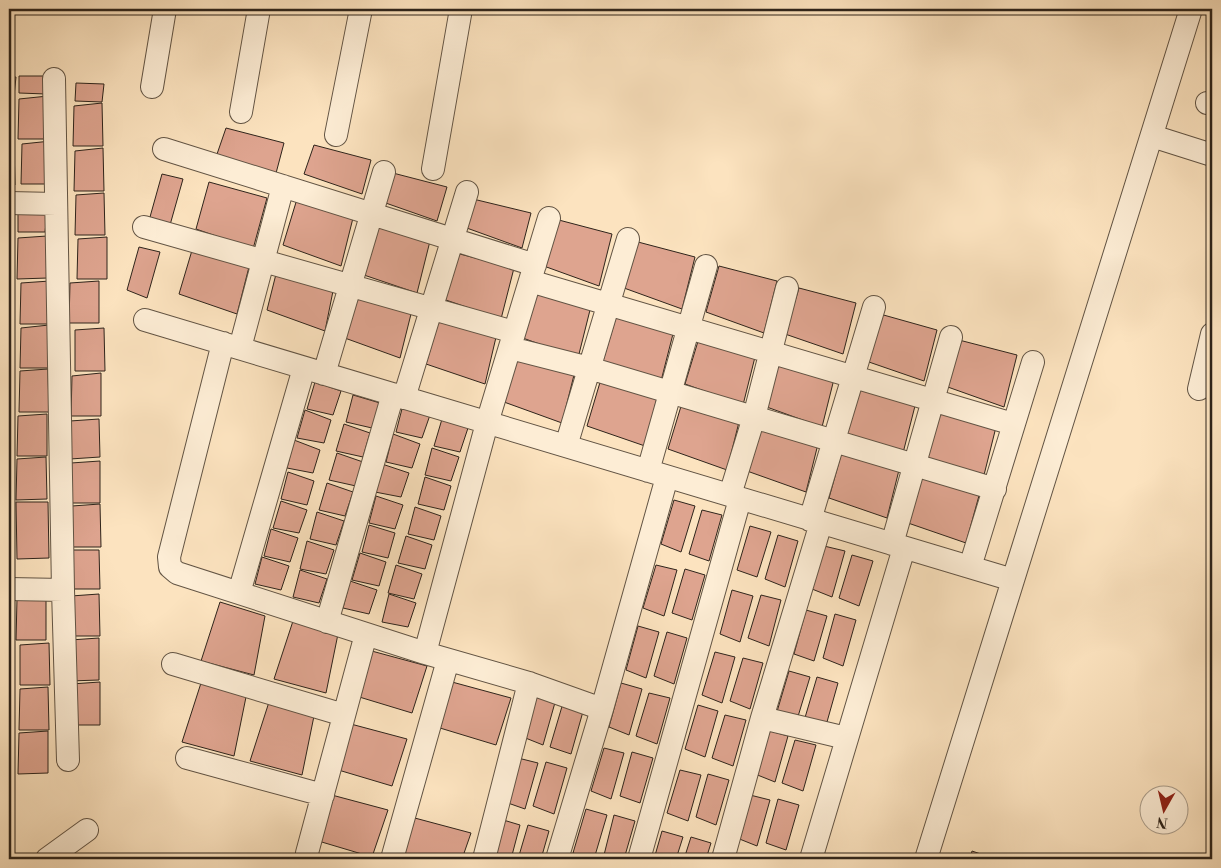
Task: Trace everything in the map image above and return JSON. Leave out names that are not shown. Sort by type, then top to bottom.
[{"type":"street","points":[[152,87],[165,9]]},
{"type":"street","points":[[241,112],[259,9]]},
{"type":"street","points":[[336,135],[361,9]]},
{"type":"street","points":[[433,169],[461,9]]},
{"type":"street","points":[[926,859],[1191,9]]},
{"type":"street","points":[[54,79],[63,590],[68,760]]},
{"type":"street","points":[[1152,136],[1212,155]]},
{"type":"street","points":[[164,149],[453,239],[608,304],[1013,424]]},
{"type":"street","points":[[239,593],[314,371],[350,286],[384,172]]},
{"type":"street","points":[[283,186],[263,261],[232,346],[169,557],[170,566],[177,573],[425,653],[529,683],[602,709]]},
{"type":"street","points":[[327,622],[399,396],[432,309],[467,192]]},
{"type":"street","points":[[9,203],[56,204]]},
{"type":"street","points":[[425,653],[487,423],[549,218]]},
{"type":"street","points":[[144,227],[432,309],[589,368],[836,440],[995,489]]},
{"type":"street","points":[[566,446],[628,239]]},
{"type":"street","points":[[557,859],[602,709],[658,474],[670,392],[706,266]]},
{"type":"street","points":[[639,859],[735,497],[787,288]]},
{"type":"street","points":[[723,859],[816,522],[836,440],[874,307]]},
{"type":"street","points":[[145,320],[1013,580]]},
{"type":"street","points":[[1199,389],[1212,334]]},
{"type":"street","points":[[810,859],[846,738],[898,546],[932,400],[951,337]]},
{"type":"street","points":[[970,567],[1033,362]]},
{"type":"street","points":[[9,589],[63,590]]},
{"type":"street","points":[[307,853],[366,634]]},
{"type":"street","points":[[392,859],[448,660]]},
{"type":"street","points":[[173,664],[344,715]]},
{"type":"street","points":[[484,859],[529,683]]},
{"type":"street","points":[[762,718],[846,738]]},
{"type":"street","points":[[187,758],[323,795]]},
{"type":"street","points":[[47,859],[88,830]]},
{"type":"building","points":[[19,76],[48,76],[46,94],[19,93]]},
{"type":"building","points":[[9,77],[16,77],[14,96],[9,95]]},
{"type":"building","points":[[76,83],[104,84],[102,102],[75,101]]},
{"type":"building","points":[[48,96],[48,139],[18,139],[19,99]]},
{"type":"building","points":[[9,99],[11,99],[11,140],[9,140]]},
{"type":"building","points":[[102,103],[103,146],[73,146],[74,106]]},
{"type":"building","points":[[226,128],[284,143],[275,177],[216,157]]},
{"type":"building","points":[[51,141],[51,184],[21,184],[22,144]]},
{"type":"building","points":[[9,145],[14,145],[15,185],[9,185]]},
{"type":"building","points":[[314,145],[371,160],[362,194],[304,174]]},
{"type":"building","points":[[103,148],[104,191],[74,191],[75,151]]},
{"type":"building","points":[[389,172],[447,187],[437,221],[380,201]]},
{"type":"building","points":[[162,174],[183,179],[170,225],[150,217]]},
{"type":"building","points":[[209,182],[267,198],[253,249],[196,229]]},
{"type":"building","points":[[104,193],[105,235],[75,235],[76,195]]},
{"type":"building","points":[[297,199],[354,214],[341,266],[283,245]]},
{"type":"building","points":[[473,199],[531,213],[522,248],[464,227]]},
{"type":"building","points":[[18,214],[47,214],[45,232],[18,232]]},
{"type":"building","points":[[555,219],[612,234],[599,286],[541,265]]},
{"type":"building","points":[[372,226],[430,241],[417,293],[358,273]]},
{"type":"building","points":[[47,236],[48,278],[17,279],[18,238]]},
{"type":"building","points":[[107,237],[107,279],[77,279],[78,239]]},
{"type":"building","points":[[10,239],[11,279],[9,279]]},
{"type":"building","points":[[638,242],[695,257],[682,309],[624,288]]},
{"type":"building","points":[[139,247],[160,252],[147,298],[127,290]]},
{"type":"building","points":[[193,247],[250,263],[237,314],[179,294]]},
{"type":"building","points":[[456,253],[514,268],[501,319],[443,299]]},
{"type":"building","points":[[719,266],[777,281],[764,333],[706,312]]},
{"type":"building","points":[[277,270],[334,286],[325,331],[267,310]]},
{"type":"building","points":[[50,281],[50,324],[20,324],[21,283]]},
{"type":"building","points":[[99,281],[99,323],[69,323],[70,283]]},
{"type":"building","points":[[9,284],[13,284],[14,325],[9,325]]},
{"type":"building","points":[[799,288],[856,303],[843,354],[785,334]]},
{"type":"building","points":[[356,291],[413,306],[400,358],[342,337]]},
{"type":"building","points":[[534,291],[591,306],[578,358],[520,337]]},
{"type":"building","points":[[617,314],[674,330],[661,381],[603,361]]},
{"type":"building","points":[[880,314],[937,330],[924,381],[866,361]]},
{"type":"building","points":[[440,317],[497,333],[485,384],[426,364]]},
{"type":"building","points":[[49,325],[50,368],[20,368],[21,328]]},
{"type":"building","points":[[9,328],[13,328],[13,369],[9,369]]},
{"type":"building","points":[[104,328],[105,371],[75,371],[75,330]]},
{"type":"building","points":[[699,338],[756,353],[743,405],[685,384]]},
{"type":"building","points":[[959,340],[1017,355],[1004,407],[945,386]]},
{"type":"building","points":[[517,356],[575,371],[562,423],[504,402]]},
{"type":"building","points":[[778,360],[835,375],[822,427],[764,406]]},
{"type":"building","points":[[48,369],[49,412],[19,412],[20,371]]},
{"type":"building","points":[[9,372],[12,372],[12,413],[9,413]]},
{"type":"building","points":[[101,373],[101,416],[71,416],[72,376]]},
{"type":"building","points":[[601,379],[658,394],[645,446],[587,426]]},
{"type":"building","points":[[315,382],[341,391],[333,415],[307,409]]},
{"type":"building","points":[[859,386],[916,402],[903,453],[845,433]]},
{"type":"building","points":[[353,395],[380,403],[372,428],[346,422]]},
{"type":"building","points":[[682,403],[740,418],[727,470],[668,449]]},
{"type":"building","points":[[403,405],[430,415],[422,438],[396,432]]},
{"type":"building","points":[[305,410],[331,420],[324,443],[297,438]]},
{"type":"building","points":[[938,412],[996,427],[983,479],[925,458]]},
{"type":"building","points":[[47,414],[47,456],[17,456],[18,416]]},
{"type":"building","points":[[99,419],[100,457],[70,459],[70,421]]},
{"type":"building","points":[[442,419],[468,428],[460,452],[434,446]]},
{"type":"building","points":[[344,424],[370,433],[363,457],[336,451]]},
{"type":"building","points":[[761,425],[819,440],[806,492],[747,471]]},
{"type":"building","points":[[393,434],[420,444],[412,468],[386,462]]},
{"type":"building","points":[[294,440],[320,450],[313,473],[287,468]]},
{"type":"building","points":[[432,448],[459,457],[451,481],[425,475]]},
{"type":"building","points":[[842,451],[900,466],[887,518],[829,498]]},
{"type":"building","points":[[337,453],[363,462],[356,486],[329,480]]},
{"type":"building","points":[[46,457],[47,499],[16,500],[17,459]]},
{"type":"building","points":[[100,461],[100,503],[70,503],[71,463]]},
{"type":"building","points":[[382,464],[409,473],[401,497],[375,492]]},
{"type":"building","points":[[288,472],[314,481],[307,505],[281,499]]},
{"type":"building","points":[[425,477],[451,486],[444,510],[418,504]]},
{"type":"building","points":[[922,477],[980,492],[966,543],[908,523]]},
{"type":"building","points":[[327,483],[353,492],[345,516],[319,510]]},
{"type":"building","points":[[376,496],[403,505],[395,529],[369,523]]},
{"type":"building","points":[[674,500],[695,506],[681,552],[661,544]]},
{"type":"building","points":[[281,501],[307,510],[299,533],[273,528]]},
{"type":"building","points":[[9,502],[11,502],[13,560],[9,560]]},
{"type":"building","points":[[16,502],[48,502],[49,558],[17,559]]},
{"type":"building","points":[[100,504],[101,547],[71,547],[72,506]]},
{"type":"building","points":[[415,507],[441,516],[434,540],[408,534]]},
{"type":"building","points":[[702,510],[722,515],[709,561],[689,554]]},
{"type":"building","points":[[317,512],[344,521],[336,545],[310,539]]},
{"type":"building","points":[[369,525],[395,533],[388,558],[362,552]]},
{"type":"building","points":[[750,526],[771,532],[757,577],[737,570]]},
{"type":"building","points":[[271,529],[298,538],[290,562],[264,556]]},
{"type":"building","points":[[778,535],[798,541],[785,587],[765,579]]},
{"type":"building","points":[[406,536],[432,545],[425,569],[398,563]]},
{"type":"building","points":[[307,541],[334,550],[326,574],[300,569]]},
{"type":"building","points":[[824,546],[845,551],[832,597],[812,589]]},
{"type":"building","points":[[70,550],[99,550],[100,589],[70,589]]},
{"type":"building","points":[[360,553],[386,562],[379,586],[352,580]]},
{"type":"building","points":[[852,555],[873,561],[859,606],[839,598]]},
{"type":"building","points":[[262,557],[289,566],[281,590],[255,584]]},
{"type":"building","points":[[396,565],[422,574],[414,599],[388,593]]},
{"type":"building","points":[[656,565],[677,570],[664,616],[643,608]]},
{"type":"building","points":[[685,569],[705,575],[692,620],[672,613]]},
{"type":"building","points":[[300,570],[327,579],[319,603],[293,597]]},
{"type":"building","points":[[350,581],[377,590],[369,614],[343,608]]},
{"type":"building","points":[[732,590],[753,596],[740,642],[720,634]]},
{"type":"building","points":[[99,594],[100,636],[70,636],[71,596]]},
{"type":"building","points":[[389,594],[416,603],[408,627],[382,622]]},
{"type":"building","points":[[761,595],[781,600],[769,646],[748,638]]},
{"type":"building","points":[[46,597],[46,640],[16,640],[17,599]]},
{"type":"building","points":[[220,602],[265,616],[254,675],[201,661]]},
{"type":"building","points":[[806,610],[827,616],[814,661],[794,654]]},
{"type":"building","points":[[835,614],[856,620],[843,666],[823,658]]},
{"type":"building","points":[[293,621],[338,634],[326,693],[274,679]]},
{"type":"building","points":[[638,626],[659,632],[646,678],[626,670]]},
{"type":"building","points":[[667,632],[687,638],[674,684],[654,676]]},
{"type":"building","points":[[99,638],[99,680],[69,681],[70,640]]},
{"type":"building","points":[[49,643],[50,685],[20,685],[20,645]]},
{"type":"building","points":[[9,646],[12,646],[13,686],[9,686]]},
{"type":"building","points":[[368,650],[427,666],[412,713],[356,696]]},
{"type":"building","points":[[715,652],[735,657],[722,703],[702,695]]},
{"type":"building","points":[[743,658],[763,663],[750,709],[730,701]]},
{"type":"building","points":[[789,671],[810,677],[796,723],[776,715]]},
{"type":"building","points":[[817,677],[838,683],[825,729],[804,721]]},
{"type":"building","points":[[100,682],[100,725],[70,725],[71,684]]},
{"type":"building","points":[[452,682],[511,698],[496,745],[440,728]]},
{"type":"building","points":[[201,683],[246,697],[234,756],[182,742]]},
{"type":"building","points":[[621,683],[642,689],[629,735],[609,727]]},
{"type":"building","points":[[48,687],[49,730],[19,730],[20,689]]},
{"type":"building","points":[[9,690],[11,690],[12,730],[9,730]]},
{"type":"building","points":[[649,693],[670,698],[657,744],[636,736]]},
{"type":"building","points":[[535,694],[556,699],[543,745],[523,737]]},
{"type":"building","points":[[269,702],[314,716],[302,775],[250,761]]},
{"type":"building","points":[[563,703],[584,708],[571,754],[550,747]]},
{"type":"building","points":[[698,705],[718,711],[705,757],[685,749]]},
{"type":"building","points":[[725,715],[746,720],[733,766],[712,758]]},
{"type":"building","points":[[347,723],[407,739],[392,786],[335,769]]},
{"type":"building","points":[[767,730],[788,736],[775,782],[755,774]]},
{"type":"building","points":[[48,731],[48,773],[18,774],[19,733]]},
{"type":"building","points":[[9,734],[11,734],[11,774],[9,774]]},
{"type":"building","points":[[795,740],[816,745],[803,791],[782,783]]},
{"type":"building","points":[[604,748],[624,753],[611,799],[591,791]]},
{"type":"building","points":[[632,752],[653,758],[640,803],[620,796]]},
{"type":"building","points":[[518,758],[538,763],[525,809],[505,802]]},
{"type":"building","points":[[546,762],[567,768],[554,814],[533,806]]},
{"type":"building","points":[[680,770],[701,775],[688,821],[667,813]]},
{"type":"building","points":[[708,774],[729,780],[716,825],[696,817]]},
{"type":"building","points":[[328,794],[388,810],[372,857],[315,840]]},
{"type":"building","points":[[750,795],[770,800],[757,846],[737,838]]},
{"type":"building","points":[[778,799],[799,805],[786,850],[766,843]]},
{"type":"building","points":[[586,809],[607,815],[594,859],[573,853]]},
{"type":"building","points":[[614,815],[635,821],[624,859],[603,859]]},
{"type":"building","points":[[411,817],[471,833],[462,859],[400,859]]},
{"type":"building","points":[[500,819],[520,825],[511,859],[488,859]]},
{"type":"building","points":[[528,825],[549,831],[541,859],[518,859]]},
{"type":"building","points":[[662,831],[683,837],[676,859],[654,859]]},
{"type":"building","points":[[691,837],[711,843],[706,859],[684,859]]},
{"type":"building","points":[[972,851],[995,859],[970,859]]}]
